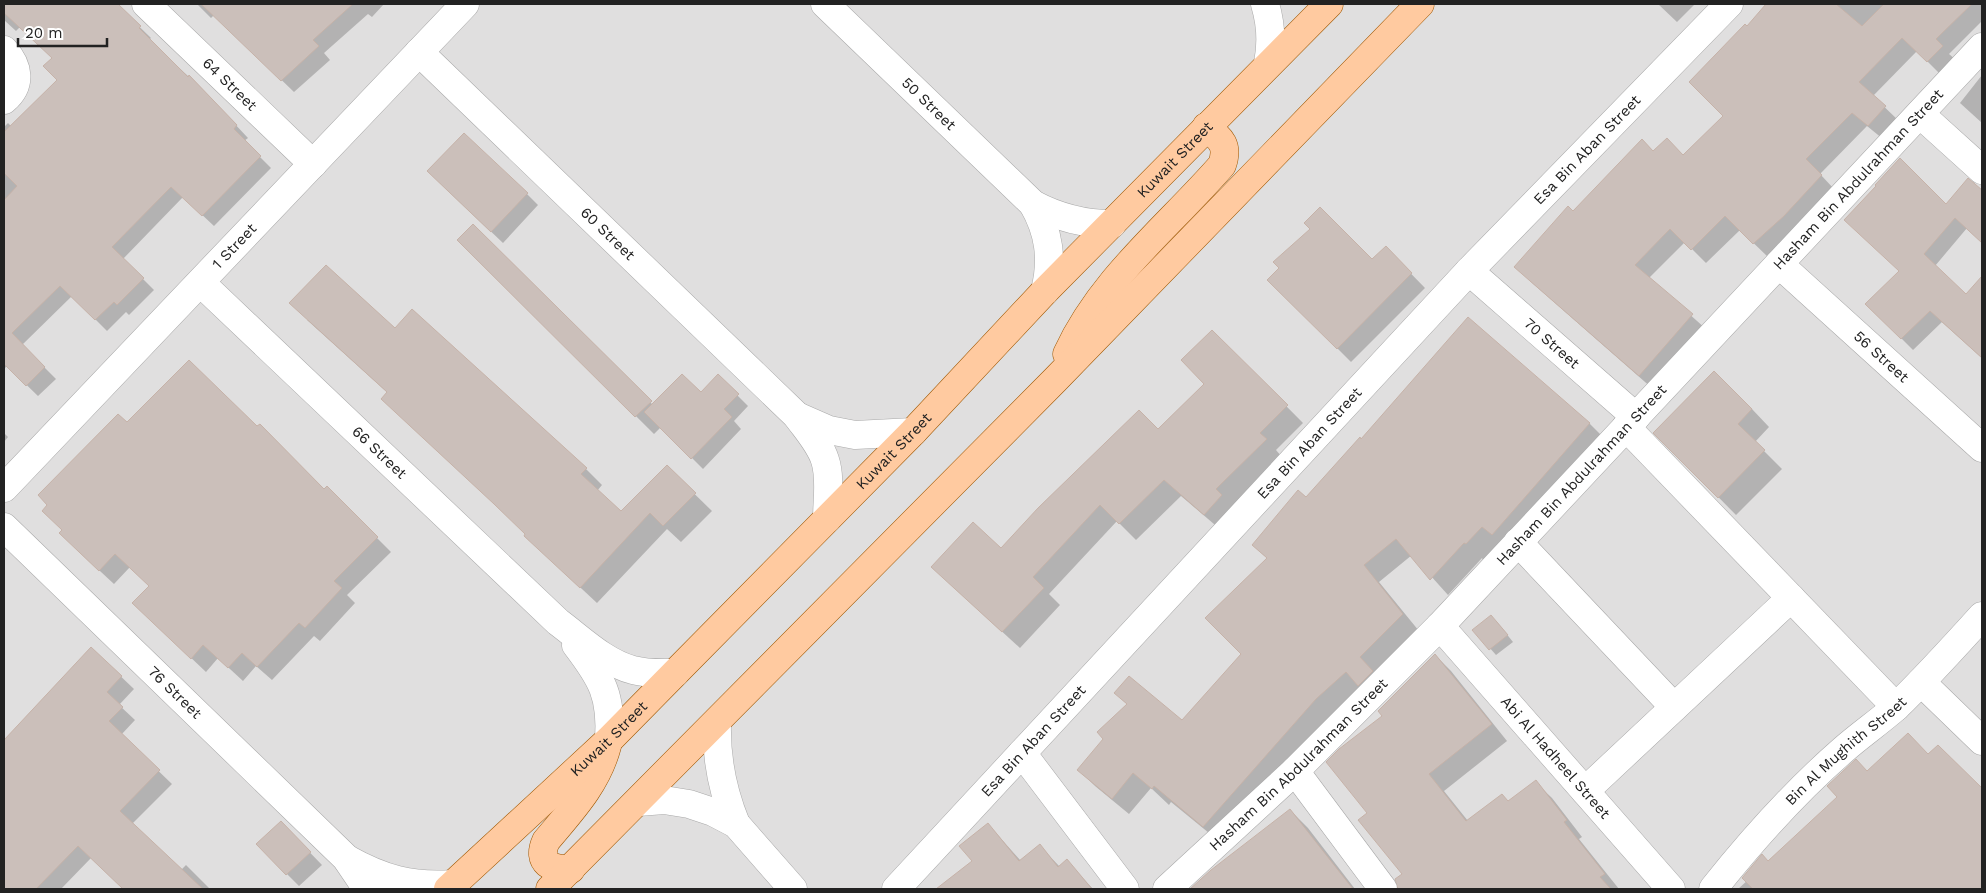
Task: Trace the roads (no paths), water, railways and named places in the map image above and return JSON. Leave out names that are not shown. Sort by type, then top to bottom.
[{"type":"main road","name":"Kuwait Street","points":[[450,887],[609,740],[676,673],[913,432],[1045,291],[1329,4]]},
{"type":"main road","points":[[550,889],[717,723],[1055,380],[1420,4]]},
{"type":"main road","points":[[1055,380],[1069,350],[1104,293],[1124,267],[1222,165],[1226,155],[1224,145],[1218,136],[1206,127]]},
{"type":"main road","points":[[571,869],[553,868],[543,856],[543,848],[546,841],[589,788],[598,773],[609,740]]},
{"type":"street","name":"64 Street","points":[[146,4],[313,164]]},
{"type":"street","name":"1 Street","points":[[4,488],[465,4]]},
{"type":"street","name":"50 Street","points":[[825,4],[1033,204],[1063,218],[1079,222],[1112,224]]},
{"type":"street","points":[[1265,4],[1270,18],[1271,33],[1268,64]]},
{"type":"street","name":"Esa Bin Aban Street","points":[[896,889],[1469,271],[1728,4]]},
{"type":"street","name":"Hasham Bin Abdulrahman Street","points":[[1167,889],[1295,771],[1440,626],[1982,47]]},
{"type":"street","points":[[4,50],[12,60],[16,74],[13,90],[4,100]]},
{"type":"street","name":"60 Street","points":[[419,52],[798,416],[817,444],[825,460],[827,519]]},
{"type":"street","points":[[1920,114],[1982,170]]},
{"type":"street","name":"50 Street","points":[[1033,204],[1043,224],[1049,246],[1049,276],[1045,291]]},
{"type":"street","name":"56 Street","points":[[1779,264],[1982,448]]},
{"type":"street","name":"70 Street","points":[[1469,271],[1631,422],[1791,598],[1896,707]]},
{"type":"street","name":"66 Street","points":[[201,283],[558,622],[601,654],[622,666],[645,673],[676,673]]},
{"type":"street","name":"60 Street","points":[[798,416],[829,430],[854,435],[913,432]]},
{"type":"street","name":"76 Street","points":[[4,528],[346,858],[367,889]]},
{"type":"street","points":[[1518,542],[1674,707]]},
{"type":"street","points":[[1585,791],[1791,598]]},
{"type":"street","name":"Bin Al Mughith Street","points":[[1713,889],[1803,789],[1843,750],[1896,707],[1982,616]]},
{"type":"street","name":"66 Street","points":[[558,622],[594,668],[603,684],[609,702],[609,740]]},
{"type":"street","name":"Abi Al Hadheel Street","points":[[1440,626],[1672,889]]},
{"type":"street","points":[[1921,682],[1982,741]]},
{"type":"street","points":[[717,723],[716,749],[719,775],[726,800],[736,824],[793,889]]},
{"type":"street","points":[[1022,753],[1125,889]]},
{"type":"street","points":[[1295,771],[1383,889]]},
{"type":"street","points":[[638,802],[664,800],[689,804],[713,812],[736,824]]},
{"type":"street","name":"76 Street","points":[[346,858],[371,872],[403,883],[450,887]]}]
